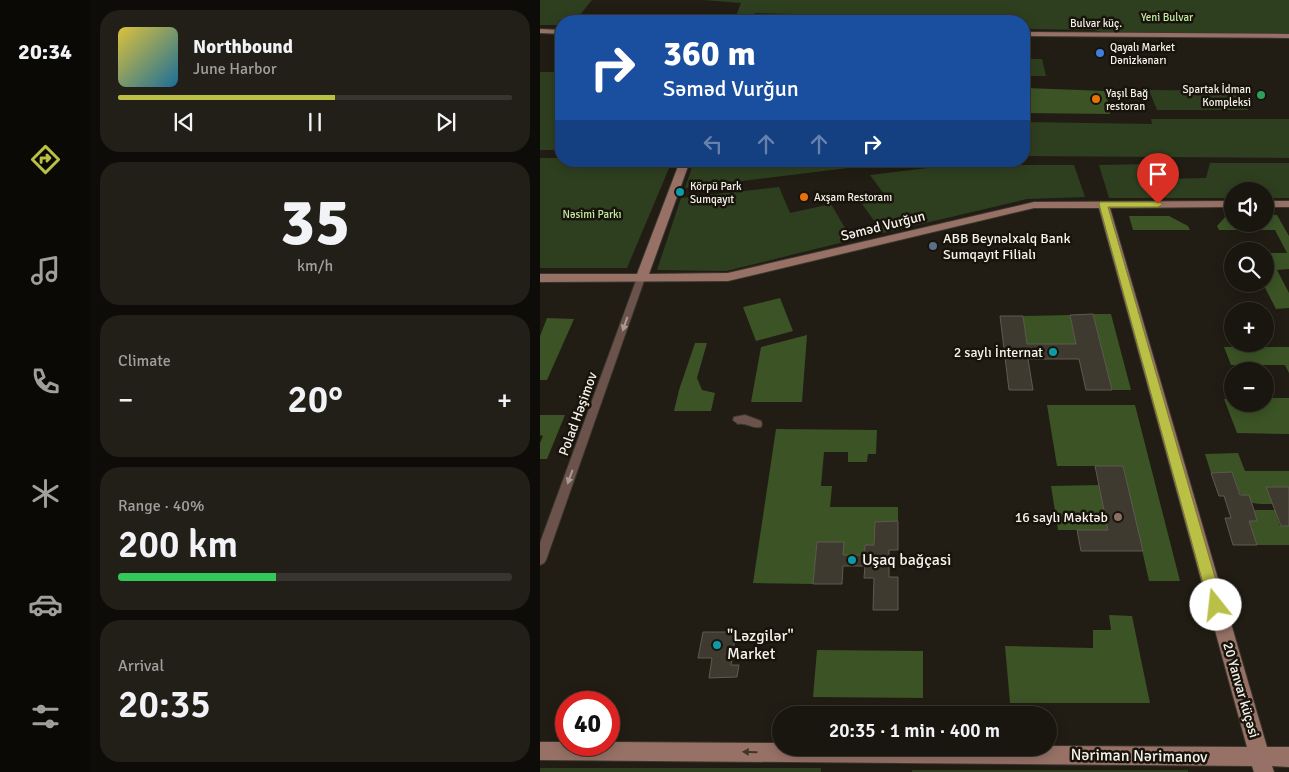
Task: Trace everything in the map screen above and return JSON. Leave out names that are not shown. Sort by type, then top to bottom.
[{"type":"street","points":[[540,30],[555,30]]},
{"type":"street","name":"Bulvar küç.","points":[[1030,36],[1289,38]]},
{"type":"street","points":[[641,278],[683,167]]},
{"type":"street","name":"20 Yanvar küçəsi","points":[[1103,204],[1262,764]]},
{"type":"street","name":"Səməd Vurğun","points":[[540,278],[728,277],[1020,208],[1046,205],[1224,204]]},
{"type":"street","points":[[1274,204],[1289,204]]},
{"type":"street","name":"Polad Həşimov","points":[[540,560],[641,278]]},
{"type":"street","points":[[738,420],[757,424]]},
{"type":"street","name":"Nəriman Nərimanov","points":[[540,751],[1262,764],[1289,757]]},
{"type":"green space","points":[[540,0],[592,0],[580,15],[555,15],[555,25],[540,25]]},
{"type":"green space","name":"Yeni Bulvar","points":[[703,0],[1289,0],[1289,34],[1105,33],[1094,30],[1030,29],[1030,15],[791,15],[755,13],[754,15],[736,15],[741,3]]},
{"type":"green space","points":[[1030,59],[1042,59],[1046,76],[1030,76]]},
{"type":"green space","points":[[540,72],[555,72],[555,150],[540,150]]},
{"type":"green space","points":[[1030,88],[1106,91],[1110,114],[1030,113]]},
{"type":"green space","points":[[1149,90],[1237,91],[1248,110],[1157,110]]},
{"type":"green space","points":[[1151,119],[1289,119],[1289,158],[1030,156],[1030,122],[1152,124]]},
{"type":"green space","name":"Nəsimi Parkı","points":[[540,158],[555,158],[555,167],[669,167],[627,268],[540,268]]},
{"type":"green space","points":[[1210,163],[1289,163],[1289,198],[1274,198],[1274,182],[1224,182],[1224,198],[1109,198],[1099,165],[1149,164],[1163,179],[1206,178]]},
{"type":"green space","points":[[1074,165],[1085,197],[1027,199],[883,233],[862,204],[887,198],[870,175],[936,167]]},
{"type":"green space","points":[[692,167],[857,167],[685,188]]},
{"type":"green space","points":[[779,187],[790,213],[831,204],[852,240],[726,271],[657,270],[681,198]]},
{"type":"green space","points":[[1274,215],[1277,215],[1289,236],[1289,269],[1277,270],[1289,293],[1289,308],[1276,309],[1267,292],[1274,292],[1274,253],[1287,253],[1275,230]]},
{"type":"green space","points":[[1129,216],[1169,216],[1188,226],[1190,230],[1133,230]]},
{"type":"green space","points":[[1224,218],[1224,230],[1219,230],[1217,226]]},
{"type":"green space","points":[[780,298],[793,331],[756,341],[743,307]]},
{"type":"green space","points":[[1093,314],[1111,314],[1131,390],[1112,390]]},
{"type":"green space","points":[[1070,315],[1076,344],[1027,344],[1023,316]]},
{"type":"green space","points":[[547,318],[574,319],[547,380],[540,380],[540,336]]},
{"type":"green space","points":[[807,335],[802,402],[751,402],[761,347]]},
{"type":"green space","points":[[695,343],[707,343],[697,378],[702,390],[715,393],[711,411],[674,411],[679,390]]},
{"type":"green space","points":[[1274,347],[1289,347],[1289,373],[1285,365],[1274,365],[1274,362],[1230,362],[1226,352],[1274,352]]},
{"type":"green space","points":[[1274,398],[1289,398],[1289,434],[1237,433],[1229,412],[1274,412]]},
{"type":"green space","points":[[1047,405],[1135,405],[1180,581],[1149,581],[1123,466],[1057,466]]},
{"type":"green space","points":[[540,415],[565,415],[547,459],[540,459],[540,443],[543,436],[540,435]]},
{"type":"green space","points":[[776,429],[877,430],[876,454],[868,454],[867,462],[848,462],[848,452],[824,452],[821,486],[832,486],[830,507],[898,507],[898,521],[875,522],[874,545],[865,545],[864,555],[843,555],[843,542],[817,542],[813,584],[753,583]]},
{"type":"green space","points":[[1238,453],[1245,471],[1289,471],[1289,487],[1266,487],[1273,504],[1254,503],[1244,499],[1232,472],[1211,473],[1205,454]]},
{"type":"green space","points":[[1099,485],[1108,530],[1058,530],[1051,486]]},
{"type":"green space","points":[[1254,510],[1275,510],[1280,526],[1289,526],[1289,545],[1257,545],[1249,521],[1257,521]]},
{"type":"green space","points":[[1109,615],[1132,616],[1150,703],[1010,703],[1005,646],[1093,648],[1093,630],[1111,630]]},
{"type":"green space","points":[[817,650],[923,651],[923,698],[813,697]]},
{"type":"green space","points":[[540,768],[821,768],[821,772],[540,772]]},
{"type":"green space","points":[[912,770],[1188,770],[1188,772],[912,772]]},
{"type":"building","name":"2 saylı İnternat","points":[[1093,314],[1112,390],[1086,390],[1079,359],[1028,359],[1033,390],[1009,390],[1000,316],[1023,316],[1027,344],[1076,344],[1070,315]]},
{"type":"building","name":"16 saylı Məktəb","points":[[1095,466],[1123,466],[1143,551],[1081,551],[1077,530],[1108,530]]},
{"type":"building","points":[[1232,472],[1240,495],[1249,495],[1257,521],[1249,521],[1257,545],[1233,545],[1225,518],[1231,518],[1224,496],[1219,496],[1211,473]]},
{"type":"building","points":[[1266,487],[1289,487],[1289,526],[1281,526]]},
{"type":"building","name":"Uşaq bağçasi","points":[[898,521],[898,550],[889,550],[889,577],[898,577],[898,610],[873,610],[874,578],[864,578],[865,566],[843,566],[842,584],[813,584],[817,542],[844,542],[843,555],[864,555],[865,545],[874,545],[875,522]]},
{"type":"building","name":"\"Ləzgilər\" Market","points":[[703,632],[736,632],[731,665],[739,665],[737,677],[709,678],[712,658],[698,658]]},
{"type":"place","name":"Qayalı Market Dənizkənarı","points":[[1100,53]]},
{"type":"place","name":"Spartak İdman Kompleksi","points":[[1261,95]]},
{"type":"place","name":"Yaşıl Bağ restoran","points":[[1096,99]]},
{"type":"place","name":"Körpü Park Sumqayıt","points":[[680,192]]},
{"type":"place","name":"Axşam Restoranı","points":[[804,197]]},
{"type":"place","name":"ABB Beynəlxalq Bank Sumqayıt Filialı","points":[[933,246]]},
{"type":"place","name":"2 saylı İnternat","points":[[1053,352]]},
{"type":"place","name":"16 saylı Məktəb","points":[[1118,517]]},
{"type":"place","name":"Uşaq bağçasi","points":[[852,560]]},
{"type":"place","name":"\"Ləzgilər\" Market","points":[[717,645]]},
{"type":"route","points":[[1158,204],[1103,204],[1216,605]]}]
